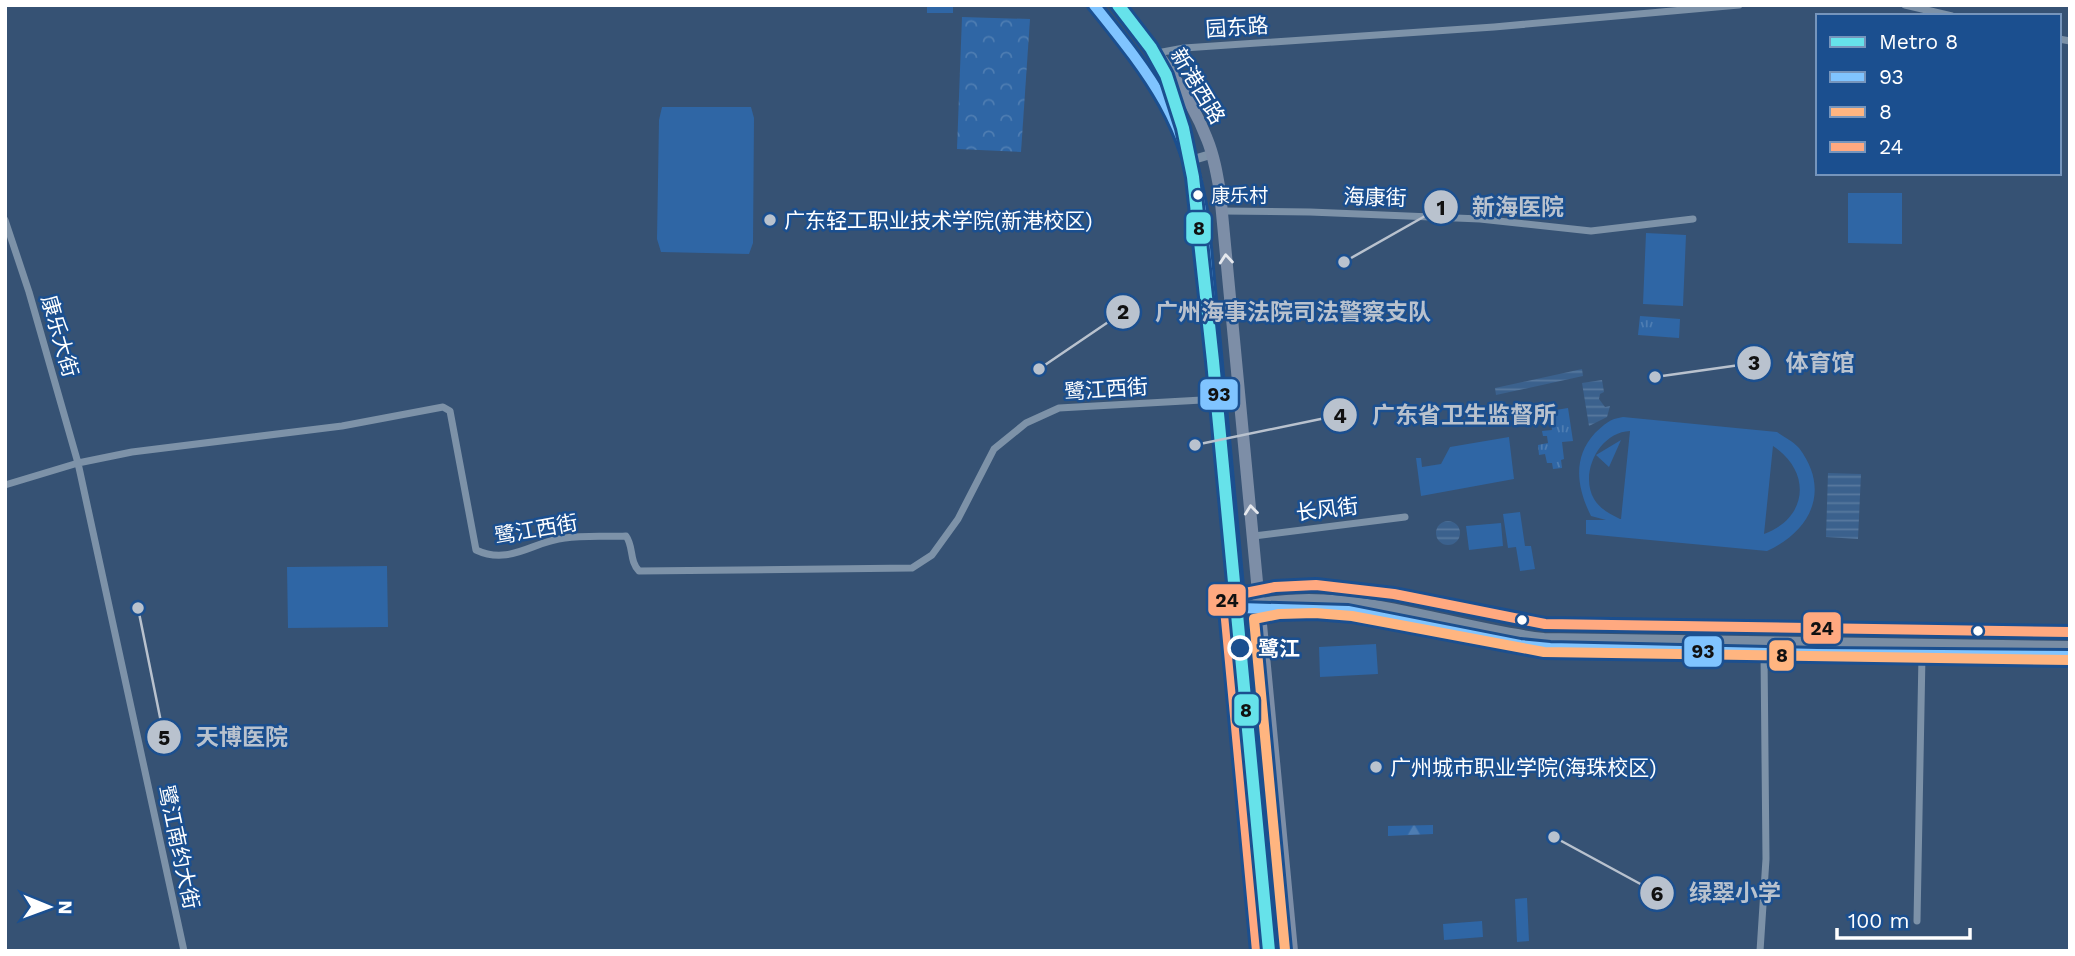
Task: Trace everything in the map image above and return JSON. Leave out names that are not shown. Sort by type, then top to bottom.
[{"type":"main road","name":"新港西路","points":[[1094,5],[1133,53],[1174,117],[1192,160],[1201,207],[1271,951]]},
{"type":"main road","name":"新港西路","points":[[1118,5],[1156,53],[1190,103],[1212,154],[1222,211],[1292,951]]},
{"type":"main road","points":[[1239,608],[1348,611],[1520,645],[2070,646]]},
{"type":"main road","points":[[1571,643],[1764,653],[2070,656]]},
{"type":"main road","points":[[1243,660],[1264,658]]},
{"type":"street","name":"园东路","points":[[1156,53],[1184,48],[1494,27],[1739,5]]},
{"type":"street","points":[[1905,5],[1943,14]]},
{"type":"street","points":[[1192,160],[1212,154]]},
{"type":"street","name":"海康街","points":[[1222,211],[1440,217],[1591,230],[1693,219]]},
{"type":"street","name":"康乐大街","points":[[5,220],[29,292],[78,463]]},
{"type":"street","name":"鹭江西街","points":[[5,485],[78,463],[132,452],[342,426],[443,407],[450,411],[476,550],[490,556],[510,555],[563,538],[626,536],[633,565],[639,571],[912,568],[932,555],[958,519],[994,449],[1026,423],[1059,408],[1220,400]]},
{"type":"street","name":"鹭江南约大街","points":[[78,463],[184,951]]},
{"type":"street","name":"长风街","points":[[1254,536],[1405,517]]},
{"type":"street","points":[[1237,585],[1258,583]]},
{"type":"street","points":[[1760,951],[1766,859],[1764,653]]},
{"type":"street","points":[[1917,921],[1922,655]]},
{"type":"green space","points":[[927,5],[953,5],[953,13],[927,13]]},
{"type":"green space","points":[[962,17],[1030,19],[1021,152],[957,149]]},
{"type":"green space","points":[[662,107],[751,107],[754,118],[753,243],[749,254],[661,252],[657,239],[659,120]]},
{"type":"green space","points":[[1848,193],[1902,193],[1902,244],[1848,243]]},
{"type":"green space","points":[[1646,233],[1686,235],[1683,306],[1643,304]]},
{"type":"green space","points":[[1640,316],[1680,319],[1679,338],[1638,335]]},
{"type":"green space","points":[[1568,408],[1573,441],[1562,442],[1562,468],[1553,469],[1552,463],[1547,463],[1545,454],[1539,455],[1538,445],[1548,443],[1547,436],[1543,436],[1542,431],[1552,430],[1550,411]]},
{"type":"green space","points":[[1618,418],[1777,432],[1799,448],[1809,464],[1814,479],[1812,508],[1795,532],[1767,551],[1586,534],[1586,520],[1606,520],[1591,516],[1582,495],[1580,463],[1595,433],[1608,422]],"holes":[[[1630,431],[1621,519],[1620,519],[1596,503],[1589,477],[1595,455],[1601,446],[1619,433]],[[1773,446],[1794,468],[1800,494],[1789,517],[1779,527],[1764,534]]]},
{"type":"green space","points":[[1509,437],[1514,479],[1421,496],[1416,458],[1421,458],[1422,467],[1441,464],[1450,447]]},
{"type":"green space","points":[[1621,440],[1609,467],[1596,455]]},
{"type":"green space","points":[[1520,512],[1525,546],[1531,546],[1535,569],[1520,571],[1516,547],[1508,548],[1503,514]]},
{"type":"green space","points":[[1501,523],[1503,546],[1469,550],[1466,526]]},
{"type":"green space","points":[[387,566],[388,627],[288,628],[287,567]]},
{"type":"green space","points":[[1376,644],[1378,674],[1320,677],[1319,647]]},
{"type":"green space","points":[[1433,825],[1433,834],[1388,836],[1388,826]]},
{"type":"green space","points":[[1527,898],[1529,941],[1517,942],[1515,899]]},
{"type":"green space","points":[[1482,921],[1483,937],[1444,940],[1443,924]]},
{"type":"shaded area","points":[[1582,369],[1583,376],[1496,395],[1495,388]]},
{"type":"shaded area","points":[[1602,380],[1604,392],[1599,399],[1605,407],[1610,406],[1607,417],[1589,426],[1582,383]]},
{"type":"shaded area","points":[[1828,473],[1861,474],[1858,539],[1826,537]]},
{"type":"shaded area","points":[[1448,521],[1457,524],[1460,533],[1457,542],[1448,545],[1439,542],[1436,533],[1439,524]]},
{"type":"metro line","name":"8","points":[[1118,5],[1151,48],[1166,75],[1183,128],[1193,177],[1269,951]]},
{"type":"transit line","name":"93","points":[[1094,5],[1134,56],[1165,103],[1177,127],[1195,183],[1202,216],[1239,608],[1348,611],[1520,645],[1550,648],[2070,656]]},
{"type":"transit line","name":"24","points":[[1257,951],[1225,609],[1227,600],[1235,595],[1275,587],[1316,585],[1394,594],[1545,624],[2070,632]]},
{"type":"transit line","name":"8","points":[[1285,950],[1254,619],[1279,614],[1352,616],[1544,652],[2070,660]]},
{"type":"place","name":"康乐村","points":[[1198,195]]},
{"type":"place","name":"广东轻工职业技术学院(新港校区)","points":[[770,220]]},
{"type":"place","name":"新海医院","points":[[1344,262]]},
{"type":"place","name":"广州海事法院司法警察支队","points":[[1039,369]]},
{"type":"place","name":"体育馆","points":[[1655,377]]},
{"type":"place","name":"广东省卫生监督所","points":[[1195,445]]},
{"type":"place","name":"天博医院","points":[[138,608]]},
{"type":"place","name":"鹭江","points":[[1240,648]]},
{"type":"place","name":"广州城市职业学院(海珠校区)","points":[[1376,767]]},
{"type":"place","name":"绿翠小学","points":[[1554,837]]}]
